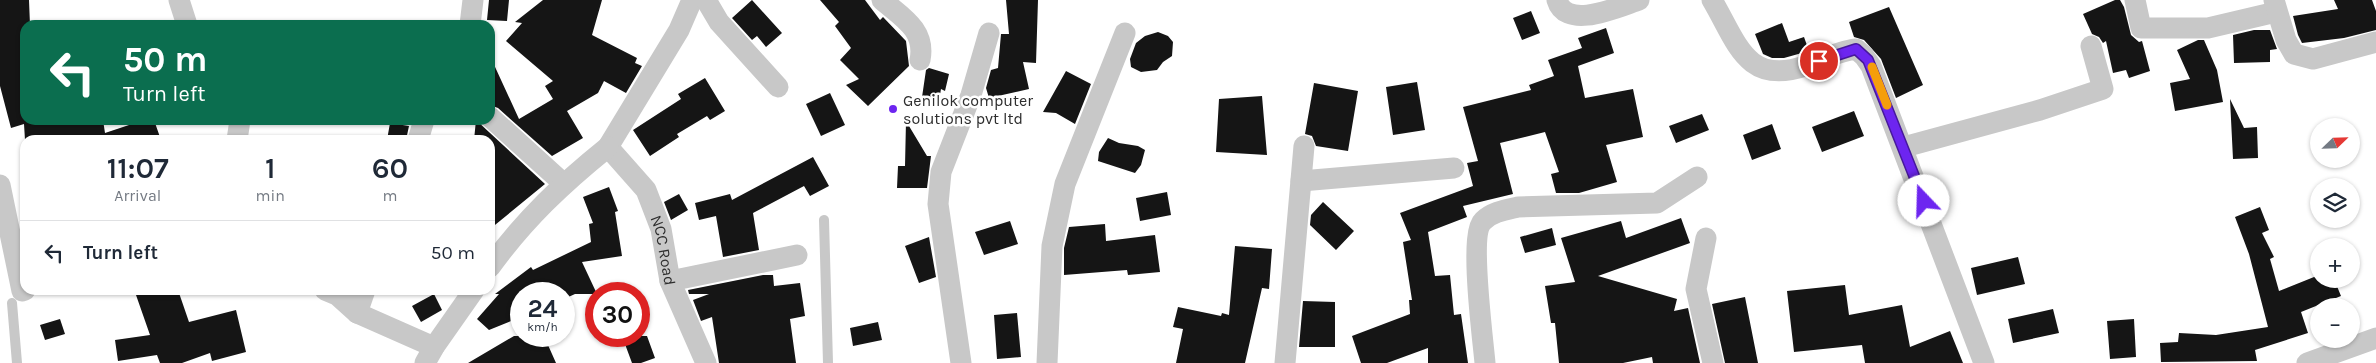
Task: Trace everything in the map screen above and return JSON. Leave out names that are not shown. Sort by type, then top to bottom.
[{"type":"street","points":[[179,0],[185,20]]},
{"type":"street","points":[[471,20],[473,0]]},
{"type":"street","points":[[495,261],[513,235],[563,183],[608,147],[679,30],[692,0]]},
{"type":"street","points":[[706,0],[719,22],[778,87]]},
{"type":"street","points":[[882,0],[916,28],[921,55]]},
{"type":"street","points":[[1557,0],[1559,8],[1569,15],[1592,15],[1639,0]]},
{"type":"street","points":[[1712,0],[1743,54],[1756,67],[1771,71],[1787,72],[1851,50],[1860,52],[1871,66],[1904,147],[1984,363]]},
{"type":"street","points":[[2135,0],[2142,28],[2208,28],[2275,6],[2286,40],[2294,54],[2313,59],[2376,42]]},
{"type":"street","points":[[961,363],[938,204],[941,172],[971,95],[989,33]]},
{"type":"street","points":[[1047,363],[1052,246],[1065,184],[1125,33]]},
{"type":"street","points":[[1904,147],[2040,110],[2103,89],[2091,46]]},
{"type":"street","points":[[495,122],[563,183]]},
{"type":"street","points":[[1285,363],[1304,146]]},
{"type":"street","name":"NCC Road","points":[[608,147],[646,190],[661,229],[670,281],[706,363]]},
{"type":"street","points":[[1301,181],[1454,168]]},
{"type":"street","points":[[1485,363],[1477,270],[1477,236],[1481,222],[1496,212],[1518,207],[1657,203],[1697,178]]},
{"type":"street","points":[[0,185],[20,282]]},
{"type":"street","points":[[1706,238],[1696,289],[1713,363]]},
{"type":"street","points":[[670,281],[797,255]]},
{"type":"street","points":[[338,295],[357,313],[429,355],[471,295]]},
{"type":"street","points":[[357,313],[363,295]]},
{"type":"street","points":[[2308,363],[2376,338]]},
{"type":"lane","points":[[824,220],[828,363]]},
{"type":"lane","points":[[17,363],[19,296]]},
{"type":"building","points":[[0,0],[29,0],[30,20],[20,20],[21,125],[11,128],[0,86]]},
{"type":"building","points":[[489,0],[509,0],[507,21],[487,20]]},
{"type":"building","points":[[543,0],[602,0],[592,35],[637,58],[635,63],[642,66],[626,93],[604,81],[598,93],[567,111],[583,138],[552,156],[495,107],[495,67],[519,119],[553,99],[545,86],[553,81],[506,41],[522,23],[515,22]]},
{"type":"building","points":[[752,0],[782,33],[766,47],[757,36],[752,40],[732,18]]},
{"type":"building","points":[[820,0],[865,0],[880,20],[883,17],[906,41],[909,66],[868,106],[846,85],[859,79],[840,60],[851,48],[835,26],[839,22]]},
{"type":"building","points":[[1006,0],[1038,0],[1036,63],[1023,62],[1029,89],[989,98],[986,88],[991,70],[998,68],[1001,34],[1009,34]]},
{"type":"building","points":[[2115,0],[2120,0],[2124,7],[2131,35],[2139,42],[2142,41],[2150,71],[2129,78],[2126,70],[2113,73],[2106,41],[2103,43],[2099,37],[2092,34],[2083,14]]},
{"type":"building","points":[[2334,0],[2372,0],[2376,11],[2376,30],[2344,38],[2302,43],[2293,16],[2338,9]]},
{"type":"building","points":[[1889,7],[1923,85],[1896,98],[1881,59],[1864,40],[1854,37],[1849,22]]},
{"type":"building","points":[[1531,11],[1540,33],[1522,40],[1513,18]]},
{"type":"building","points":[[1782,23],[1789,42],[1804,37],[1809,51],[1784,58],[1772,58],[1763,54],[1755,34]]},
{"type":"building","points":[[1606,28],[1614,53],[1578,66],[1585,98],[1633,89],[1643,137],[1606,145],[1617,182],[1579,193],[1556,193],[1551,174],[1559,172],[1545,132],[1500,143],[1513,194],[1463,206],[1467,217],[1428,232],[1435,276],[1450,275],[1454,315],[1461,314],[1468,363],[1428,363],[1428,348],[1387,363],[1361,363],[1352,336],[1410,314],[1409,300],[1412,300],[1403,242],[1411,240],[1400,213],[1473,186],[1467,163],[1478,161],[1463,107],[1531,90],[1529,85],[1554,76],[1548,60],[1582,48],[1578,38]]},
{"type":"building","points":[[2254,30],[2270,30],[2277,49],[2270,50],[2270,62],[2234,63],[2233,35]]},
{"type":"building","points":[[1158,32],[1168,36],[1173,42],[1172,56],[1163,62],[1157,70],[1141,72],[1131,67],[1130,59],[1136,43],[1145,36]]},
{"type":"building","points":[[2198,40],[2204,40],[2217,70],[2223,102],[2175,111],[2170,83],[2190,79],[2177,50]]},
{"type":"building","points":[[929,68],[949,74],[945,91],[941,89],[938,107],[921,104],[926,70]]},
{"type":"building","points":[[1066,71],[1091,84],[1075,124],[1056,113],[1043,112]]},
{"type":"building","points":[[705,78],[725,111],[710,120],[707,116],[677,134],[679,137],[650,156],[633,130],[681,99],[678,94]]},
{"type":"building","points":[[1417,82],[1425,130],[1393,135],[1386,87]]},
{"type":"building","points":[[1314,83],[1358,91],[1348,151],[1316,146],[1312,136],[1305,134]]},
{"type":"building","points":[[830,93],[845,125],[821,136],[806,104]]},
{"type":"building","points":[[1262,96],[1267,155],[1216,152],[1219,99]]},
{"type":"building","points":[[2230,99],[2244,128],[2257,127],[2258,158],[2233,159]]},
{"type":"building","points":[[1854,111],[1864,136],[1822,152],[1812,127]]},
{"type":"building","points":[[1702,114],[1709,130],[1676,143],[1669,126]]},
{"type":"building","points":[[906,121],[927,156],[931,156],[927,188],[897,188],[898,166],[905,166]]},
{"type":"building","points":[[1772,124],[1781,149],[1752,160],[1743,135]]},
{"type":"building","points":[[24,125],[104,125],[105,133],[129,125],[156,125],[159,135],[25,135]]},
{"type":"building","points":[[390,125],[409,126],[407,135],[388,135]]},
{"type":"building","points":[[476,125],[481,125],[492,135],[474,135]]},
{"type":"building","points":[[495,138],[545,184],[495,225]]},
{"type":"building","points":[[1108,138],[1119,143],[1138,146],[1145,150],[1141,165],[1135,173],[1098,161],[1099,152]]},
{"type":"building","points":[[813,157],[829,186],[810,196],[804,186],[753,213],[759,250],[723,257],[716,216],[699,220],[695,203],[730,194],[732,200]]},
{"type":"building","points":[[609,187],[618,211],[615,212],[622,256],[582,262],[591,282],[585,282],[585,294],[575,294],[575,282],[511,282],[531,267],[533,270],[591,242],[589,224],[593,223],[583,197]]},
{"type":"building","points":[[1167,192],[1171,215],[1140,221],[1136,198]]},
{"type":"building","points":[[679,194],[688,210],[671,220],[664,202]]},
{"type":"building","points":[[1323,202],[1354,231],[1336,250],[1310,225],[1311,215]]},
{"type":"building","points":[[2260,207],[2269,230],[2262,233],[2274,257],[2270,259],[2279,291],[2310,279],[2310,288],[2338,288],[2341,296],[2336,298],[2310,298],[2310,308],[2301,312],[2308,333],[2255,350],[2257,361],[2161,362],[2160,343],[2178,342],[2179,333],[2216,335],[2268,327],[2249,254],[2235,217]]},
{"type":"building","points":[[1681,218],[1690,243],[1598,276],[1677,299],[1674,311],[1688,308],[1700,363],[1653,363],[1652,357],[1623,363],[1559,363],[1555,323],[1551,323],[1545,286],[1575,282],[1561,238],[1621,221],[1626,238]]},
{"type":"building","points":[[1010,221],[1018,244],[984,255],[975,232]]},
{"type":"building","points":[[1105,224],[1106,241],[1155,235],[1160,272],[1128,275],[1127,270],[1064,275],[1064,248],[1069,227]]},
{"type":"building","points":[[1552,228],[1556,245],[1525,253],[1520,237]]},
{"type":"building","points":[[929,237],[936,277],[919,283],[905,246]]},
{"type":"building","points":[[1235,246],[1272,249],[1269,289],[1262,288],[1245,363],[1176,363],[1183,329],[1173,327],[1178,307],[1221,316],[1222,313],[1229,315]]},
{"type":"building","points":[[2018,257],[2025,284],[1977,295],[1971,268]]},
{"type":"building","points":[[763,275],[773,275],[774,286],[800,283],[805,316],[790,319],[796,363],[719,363],[712,317],[701,321],[693,300],[709,294],[689,294],[688,290]]},
{"type":"building","points":[[510,283],[510,321],[489,330],[477,319],[499,294],[495,294]]},
{"type":"building","points":[[1845,285],[1849,315],[1902,305],[1910,347],[1950,331],[1963,363],[1865,363],[1862,345],[1794,352],[1787,291]]},
{"type":"building","points":[[136,295],[180,295],[189,322],[236,310],[246,352],[212,361],[210,353],[182,363],[160,363],[157,355],[118,361],[115,340],[150,335]]},
{"type":"building","points":[[434,295],[442,310],[421,322],[412,306]]},
{"type":"building","points":[[1745,297],[1758,363],[1725,363],[1712,304]]},
{"type":"building","points":[[1303,301],[1335,302],[1335,347],[1299,347]]},
{"type":"building","points":[[2053,309],[2059,333],[2013,343],[2008,319]]},
{"type":"building","points":[[1017,313],[1021,357],[997,359],[994,315]]},
{"type":"building","points":[[60,319],[65,334],[45,340],[40,325]]},
{"type":"building","points":[[2134,319],[2136,357],[2110,359],[2107,321]]},
{"type":"building","points":[[878,322],[882,340],[853,346],[850,328]]},
{"type":"building","points":[[510,338],[510,347],[549,347],[556,363],[468,363]]},
{"type":"building","points":[[650,344],[655,358],[641,363],[632,363],[626,347],[650,347]]},
{"type":"slow traffic","points":[[1872,67],[1887,105]]},
{"type":"place","name":"Genilok computer solutions pvt ltd","points":[[893,109]]},
{"type":"route","points":[[1819,61],[1856,49],[1868,60],[1924,201]]}]
